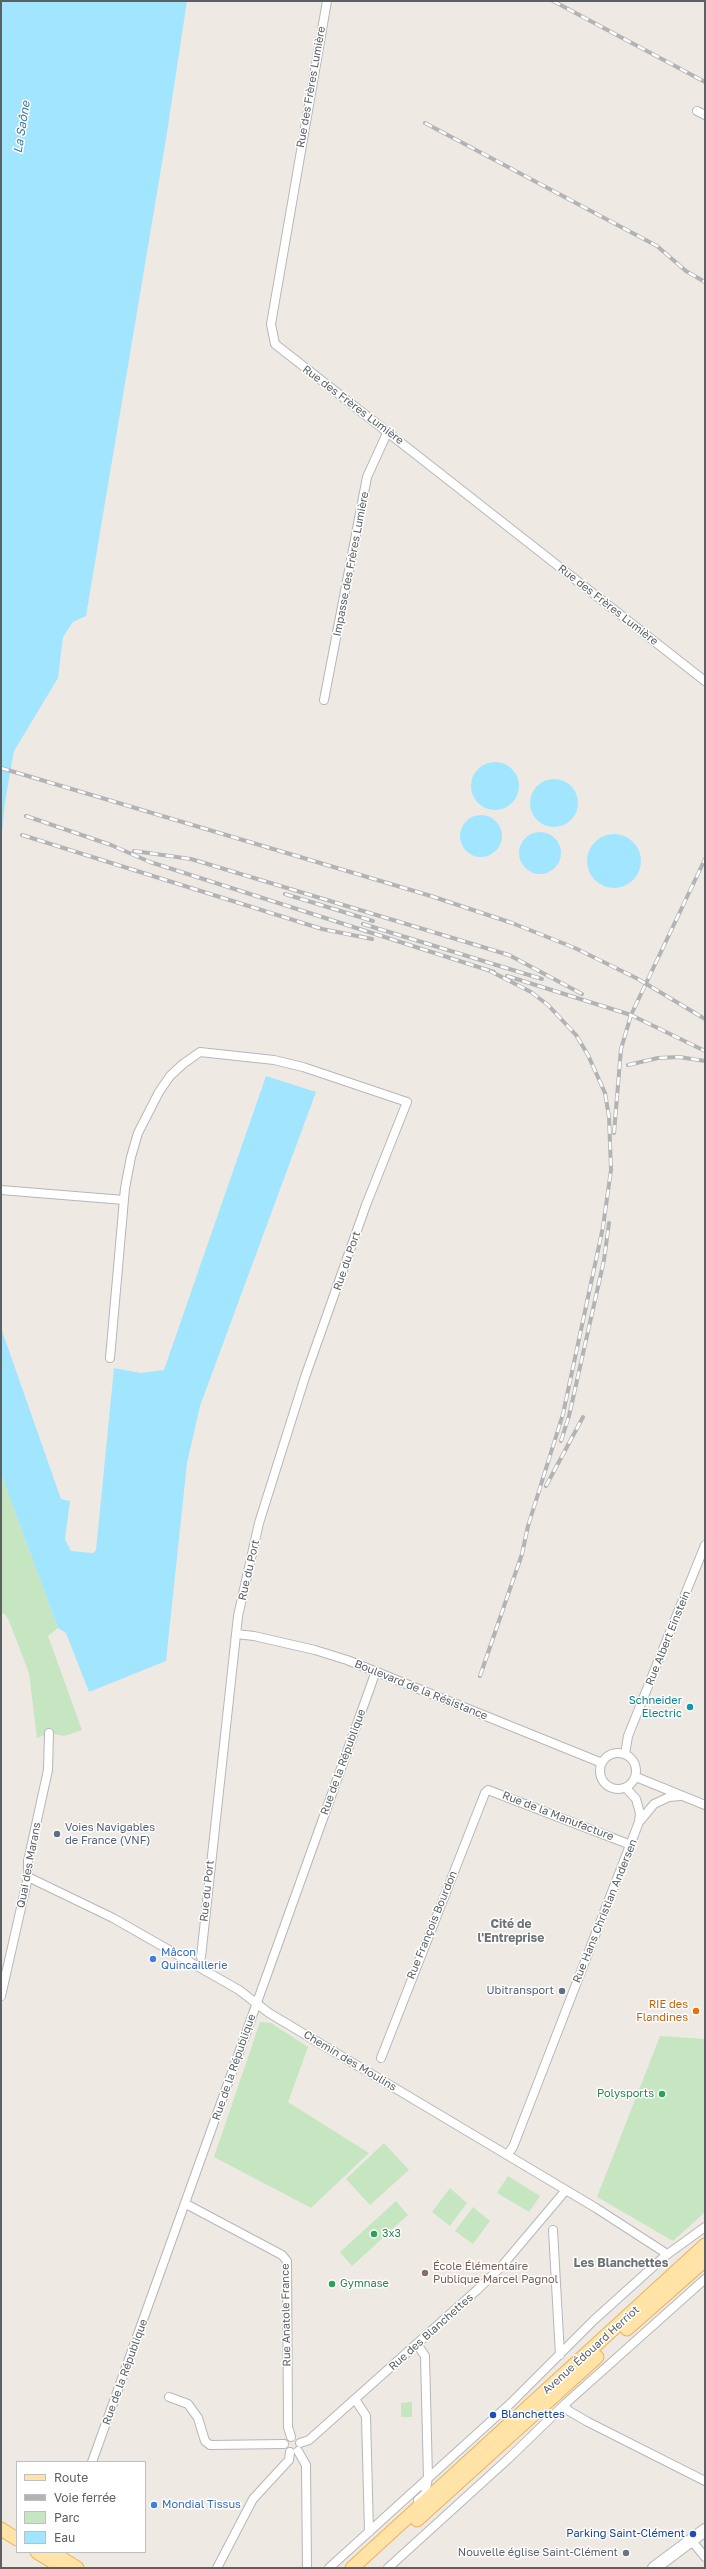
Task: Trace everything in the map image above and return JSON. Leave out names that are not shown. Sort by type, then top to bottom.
[{"type":"main road","name":"Avenue Édouard Herriot","points":[[352,2568],[705,2245]]},
{"type":"main road","name":"Avenue Édouard Herriot","points":[[364,2568],[705,2260]]},
{"type":"main road","points":[[1,2521],[16,2530]]},
{"type":"main road","points":[[1,2529],[16,2538]]},
{"type":"main road","points":[[40,2553],[77,2568]]},
{"type":"street","name":"Rue des Frères Lumière","points":[[327,1],[271,324],[272,336],[276,344],[705,681]]},
{"type":"street","points":[[697,111],[705,115]]},
{"type":"street","name":"Impasse des Frères Lumière","points":[[324,700],[367,477],[388,431]]},
{"type":"street","name":"Rue du Port","points":[[110,1358],[124,1200],[135,1145],[152,1105],[170,1076],[200,1052],[274,1060],[303,1067],[407,1102],[366,1205],[305,1377],[274,1471],[259,1523],[236,1634],[201,1957]]},
{"type":"street","points":[[1,1190],[124,1200]]},
{"type":"street","name":"Rue Albert Einstein","points":[[625,1754],[628,1736],[705,1545]]},
{"type":"street","name":"Boulevard de la Résistance","points":[[236,1634],[254,1636],[315,1650],[376,1671],[602,1763]]},
{"type":"street","name":"Rue de la République","points":[[92,2461],[186,2204],[256,2004],[376,1671]]},
{"type":"street","name":"Quai des Marans","points":[[1,1996],[28,1877],[28,1861],[48,1770],[49,1733]]},
{"type":"street","points":[[613,1754],[625,1754],[636,1766],[636,1777],[626,1788],[614,1789],[604,1783],[600,1772],[602,1763],[613,1754]]},
{"type":"street","points":[[636,1777],[705,1805]]},
{"type":"street","name":"Rue Hans Christian Andersen","points":[[508,2155],[639,1822],[640,1813],[636,1799],[626,1788]]},
{"type":"street","name":"Rue de la Manufacture","points":[[485,1793],[488,1790],[493,1791],[631,1845]]},
{"type":"street","name":"Rue François Bourdon","points":[[380,2058],[485,1793]]},
{"type":"street","name":"Rue Hans Christian Andersen","points":[[639,1822],[654,1804],[669,1798],[683,1796]]},
{"type":"street","name":"Chemin des Moulins","points":[[28,1877],[114,1918],[239,1990],[256,2004],[566,2190],[664,2252],[665,2256]]},
{"type":"street","name":"Rue des Blanchettes","points":[[217,2568],[253,2499],[296,2449],[309,2440],[501,2267],[566,2190]]},
{"type":"street","name":"Rue Anatole France","points":[[186,2204],[282,2255],[286,2261],[288,2427],[291,2437]]},
{"type":"street","points":[[329,2568],[560,2355],[594,2320],[665,2256],[705,2227]]},
{"type":"street","points":[[553,2230],[560,2355]]},
{"type":"street","points":[[388,2568],[564,2405],[705,2280]]},
{"type":"street","points":[[394,2530],[404,2514],[425,2494],[428,2478],[425,2356],[416,2344]]},
{"type":"street","points":[[169,2397],[188,2404],[198,2418],[205,2441],[210,2445],[284,2444],[296,2449],[306,2465],[307,2568]]},
{"type":"street","points":[[355,2399],[366,2416],[369,2532]]},
{"type":"street","points":[[564,2405],[569,2411],[588,2422],[705,2481]]},
{"type":"street","points":[[284,2444],[286,2439],[291,2437],[298,2439],[296,2449]]},
{"type":"street","points":[[654,2568],[705,2530]]},
{"type":"street","points":[[691,2540],[705,2557]]},
{"type":"green space","points":[[1,1474],[58,1628],[48,1636],[82,1730],[64,1736],[49,1733],[37,1738],[29,1673],[9,1621],[5,1614],[1,1613]]},
{"type":"green space","points":[[260,2022],[271,2023],[308,2047],[288,2102],[369,2153],[311,2208],[214,2157]]},
{"type":"green space","points":[[660,2036],[705,2039],[705,2212],[673,2241],[597,2197]]},
{"type":"green space","points":[[384,2143],[409,2170],[370,2205],[346,2179]]},
{"type":"green space","points":[[508,2176],[540,2196],[529,2212],[497,2193]]},
{"type":"green space","points":[[450,2188],[467,2203],[450,2226],[432,2212]]},
{"type":"green space","name":"3x3","points":[[396,2201],[408,2215],[352,2266],[340,2252]]},
{"type":"green space","points":[[473,2207],[490,2221],[473,2244],[455,2231]]},
{"type":"green space","points":[[412,2402],[412,2417],[401,2417],[401,2403]]},
{"type":"water","name":"La Saône","points":[[1,1],[187,1],[166,139],[86,616],[73,622],[63,637],[58,678],[14,751],[5,802],[1,843]]},
{"type":"water","points":[[490,762],[500,762],[512,769],[519,781],[519,791],[512,803],[500,810],[490,810],[482,806],[475,799],[471,791],[471,781],[475,773],[482,766]]},
{"type":"water","points":[[549,779],[559,779],[571,786],[578,798],[578,808],[571,820],[559,827],[549,827],[541,823],[534,816],[530,808],[530,798],[534,790],[541,783]]},
{"type":"water","points":[[477,815],[485,815],[493,818],[499,824],[502,836],[499,848],[493,854],[485,857],[477,857],[469,854],[463,848],[460,840],[460,832],[463,824],[469,818]]},
{"type":"water","points":[[536,832],[544,832],[552,835],[558,841],[561,853],[558,865],[552,871],[544,874],[536,874],[528,871],[522,865],[519,857],[519,849],[522,841],[528,835]]},
{"type":"water","points":[[609,834],[619,834],[629,838],[637,846],[641,856],[641,866],[637,876],[629,884],[619,888],[609,888],[599,884],[591,876],[587,866],[587,856],[591,846],[599,838]]},
{"type":"water","points":[[266,1076],[316,1092],[200,1406],[187,1463],[166,1661],[89,1692],[66,1633],[58,1628],[1,1474],[1,1328],[61,1499],[70,1501],[65,1539],[71,1551],[93,1553],[96,1550],[114,1368],[141,1373],[164,1370]]},
{"type":"railway","points":[[553,1],[705,82]]},
{"type":"railway","points":[[425,123],[657,246],[686,271],[705,282]]},
{"type":"railway","points":[[1,768],[431,896],[512,923],[575,948],[638,979],[705,1019]]},
{"type":"railway","points":[[26,816],[111,845],[150,862],[494,972]]},
{"type":"railway","points":[[22,835],[322,929],[372,939]]},
{"type":"railway","points":[[134,851],[191,859],[509,955],[582,994]]},
{"type":"railway","points":[[614,1133],[621,1049],[631,1015],[705,859]]},
{"type":"railway","points":[[285,894],[373,921]]},
{"type":"railway","points":[[363,924],[542,979]]},
{"type":"railway","points":[[480,1676],[522,1554],[528,1526],[563,1414],[603,1227],[611,1170],[609,1117],[605,1093],[588,1055],[576,1035],[548,1005],[531,992],[490,971]]},
{"type":"railway","points":[[507,976],[631,1015],[705,1051]]},
{"type":"railway","points":[[628,1065],[658,1058],[679,1057],[705,1061]]},
{"type":"railway","points":[[561,1441],[569,1416],[604,1260],[609,1223]]},
{"type":"railway","points":[[546,1486],[583,1417]]},
{"type":"place","name":"Schneider Electric","points":[[690,1707]]},
{"type":"place","name":"Voies Navigables de France (VNF)","points":[[57,1834]]},
{"type":"place","name":"Mâcon Quincaillerie","points":[[153,1959]]},
{"type":"place","name":"Ubitransport","points":[[562,1991]]},
{"type":"place","name":"RIE des Flandines","points":[[696,2011]]},
{"type":"place","name":"Polysports","points":[[662,2094]]},
{"type":"place","name":"3x3","points":[[374,2234]]},
{"type":"place","name":"École Élémentaire Publique Marcel Pagnol","points":[[425,2273]]},
{"type":"place","name":"Gymnase","points":[[332,2284]]},
{"type":"place","name":"Blanchettes","points":[[493,2415]]},
{"type":"place","name":"Mondial Tissus","points":[[154,2505]]},
{"type":"place","name":"Parking Saint-Clément","points":[[693,2534]]},
{"type":"place","name":"Nouvelle église Saint-Clément","points":[[626,2553]]},
{"type":"district","name":"Cité de l'Entreprise","points":[[511,1931]]},
{"type":"district","name":"Les Blanchettes","points":[[621,2263]]}]
